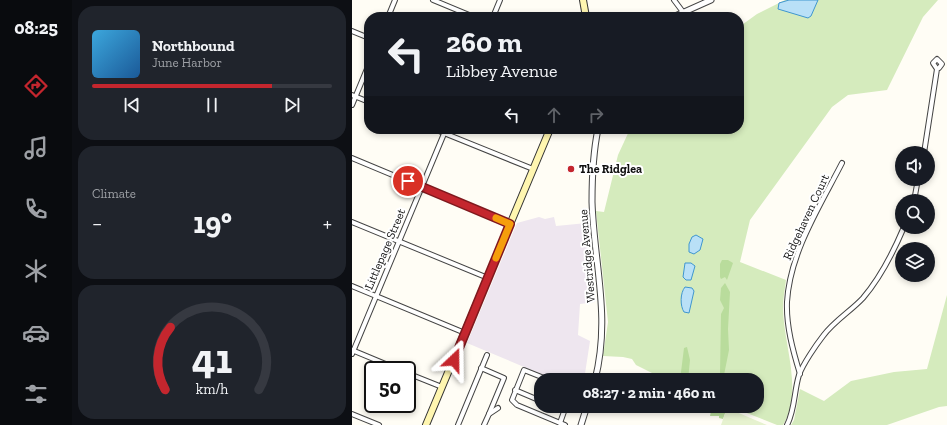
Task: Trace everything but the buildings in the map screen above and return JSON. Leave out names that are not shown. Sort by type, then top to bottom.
[{"type":"main road","points":[[583,0],[585,12]]},
{"type":"main road","points":[[426,425],[548,134]]},
{"type":"street","points":[[390,12],[395,0]]},
{"type":"street","points":[[433,0],[462,12]]},
{"type":"street","points":[[495,12],[500,0]]},
{"type":"street","points":[[674,0],[683,12],[711,0]]},
{"type":"street","points":[[352,31],[364,36]]},
{"type":"street","points":[[925,146],[937,68]]},
{"type":"street","points":[[352,105],[354,96],[364,75]]},
{"type":"street","points":[[354,96],[364,100]]},
{"type":"street","name":"Littlepage Street","points":[[352,351],[444,134]]},
{"type":"street","points":[[452,134],[533,169]]},
{"type":"street","name":"Westridge Avenue","points":[[596,373],[602,329],[602,300],[592,203],[594,162],[597,134]]},
{"type":"street","points":[[352,158],[510,224]]},
{"type":"street","name":"Ridgehaven Court","points":[[800,374],[788,322],[790,283],[804,238],[842,163]]},
{"type":"street","points":[[352,222],[488,278]]},
{"type":"street","points":[[787,425],[792,414],[800,374],[823,336],[863,297],[880,276],[893,254],[901,234]]},
{"type":"street","points":[[352,286],[465,333]]},
{"type":"street","points":[[352,351],[377,361]]},
{"type":"street","points":[[458,425],[487,355]]},
{"type":"street","points":[[482,368],[504,378],[484,425]]},
{"type":"street","points":[[534,374],[524,370],[512,400],[517,405],[565,425]]},
{"type":"street","points":[[416,377],[442,388]]},
{"type":"street","points":[[515,390],[534,398]]},
{"type":"street","points":[[489,414],[498,408]]},
{"type":"street","points":[[560,423],[564,413]]},
{"type":"street","points":[[582,425],[585,413]]},
{"type":"street","points":[[352,414],[379,425]]},
{"type":"shaded area","points":[[539,217],[545,219],[554,217],[556,226],[587,223],[595,302],[580,304],[578,335],[590,341],[585,373],[538,373],[467,343],[517,223]]},
{"type":"green space","points":[[785,0],[938,0],[923,17],[887,90],[848,95],[832,107],[750,220],[740,262],[786,280],[783,307],[791,367],[792,397],[789,412],[783,425],[777,425],[747,413],[764,413],[764,373],[652,373],[636,365],[632,359],[603,356],[608,322],[596,211],[604,212],[618,155],[628,134],[744,134],[744,23],[757,14]]},
{"type":"green space","points":[[722,260],[728,260],[733,263],[727,280],[725,277],[721,279],[720,277],[720,264]]},
{"type":"green space","points":[[725,283],[730,292],[728,329],[729,350],[724,373],[720,373],[721,314],[724,308],[720,300],[721,288]]},
{"type":"green space","points":[[947,295],[947,406],[939,407],[887,425],[791,425],[794,420],[800,389],[824,401],[851,381],[894,372],[927,369]]},
{"type":"green space","points":[[687,347],[690,360],[689,373],[681,373],[684,348]]},
{"type":"green space","points":[[711,413],[725,413],[723,419],[719,418],[719,416],[710,416]]},
{"type":"green space","points":[[725,413],[739,413],[767,425],[721,425]]},
{"type":"water","points":[[789,0],[818,0],[811,16],[808,18],[778,9],[779,3]]},
{"type":"water","points":[[696,235],[703,239],[700,250],[694,254],[689,252],[689,244],[692,237]]},
{"type":"water","points":[[685,263],[691,263],[695,266],[691,280],[686,280],[683,277]]},
{"type":"water","points":[[685,287],[692,288],[694,291],[689,313],[684,312],[681,303],[681,296]]},
{"type":"slow traffic","points":[[496,218],[510,224],[496,258]]},
{"type":"place","name":"The Ridglea","points":[[571,169]]},
{"type":"route","points":[[408,181],[510,224],[454,360]]}]
